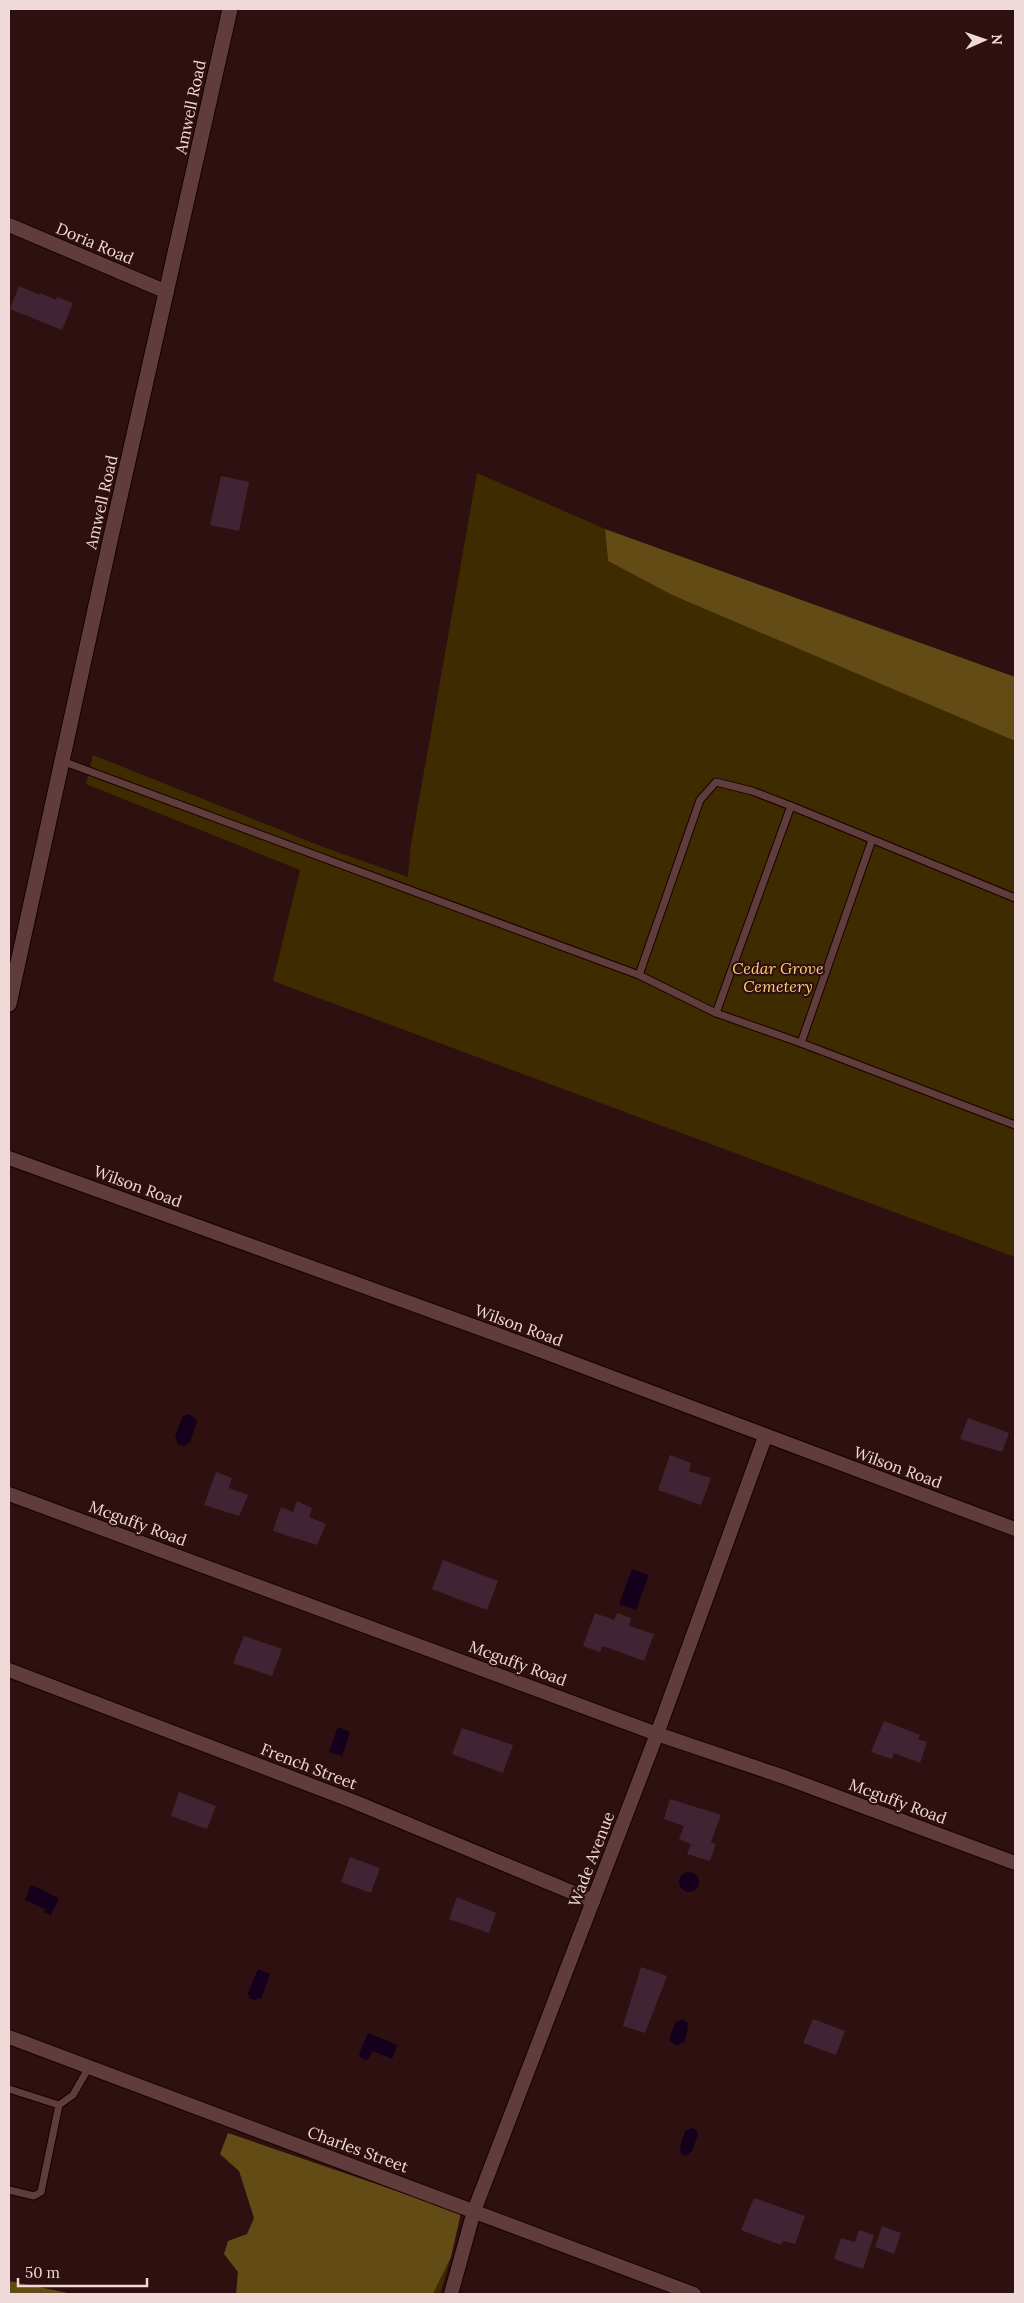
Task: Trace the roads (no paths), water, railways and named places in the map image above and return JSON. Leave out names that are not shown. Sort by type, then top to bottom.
[{"type":"main road","name":"Amwell Road","points":[[9,1004],[230,9]]},
{"type":"street","name":"Doria Road","points":[[9,225],[167,292]]},
{"type":"street","name":"Wilson Road","points":[[9,1158],[523,1344],[765,1437],[1015,1529]]},
{"type":"street","name":"Wade Avenue","points":[[451,2294],[474,2211],[657,1734],[765,1437]]},
{"type":"street","name":"Mcguffy Road","points":[[9,1494],[657,1734],[784,1777],[1015,1863]]},
{"type":"street","name":"French Street","points":[[9,1670],[355,1802],[594,1901]]},
{"type":"street","name":"Charles Street","points":[[9,2037],[694,2294]]},
{"type":"lane","points":[[62,761],[639,975],[716,1013],[801,1043],[1015,1125]]},
{"type":"lane","points":[[639,975],[700,800],[716,782],[752,791],[791,806],[1015,898]]},
{"type":"lane","points":[[716,1013],[791,806]]},
{"type":"lane","points":[[801,1043],[872,840]]},
{"type":"lane","points":[[9,2190],[34,2196],[41,2192],[59,2105],[73,2095],[89,2067]]},
{"type":"lane","points":[[9,2089],[59,2105]]},
{"type":"park label","name":"Cedar Grove Cemetery","points":[[778,977]]}]
